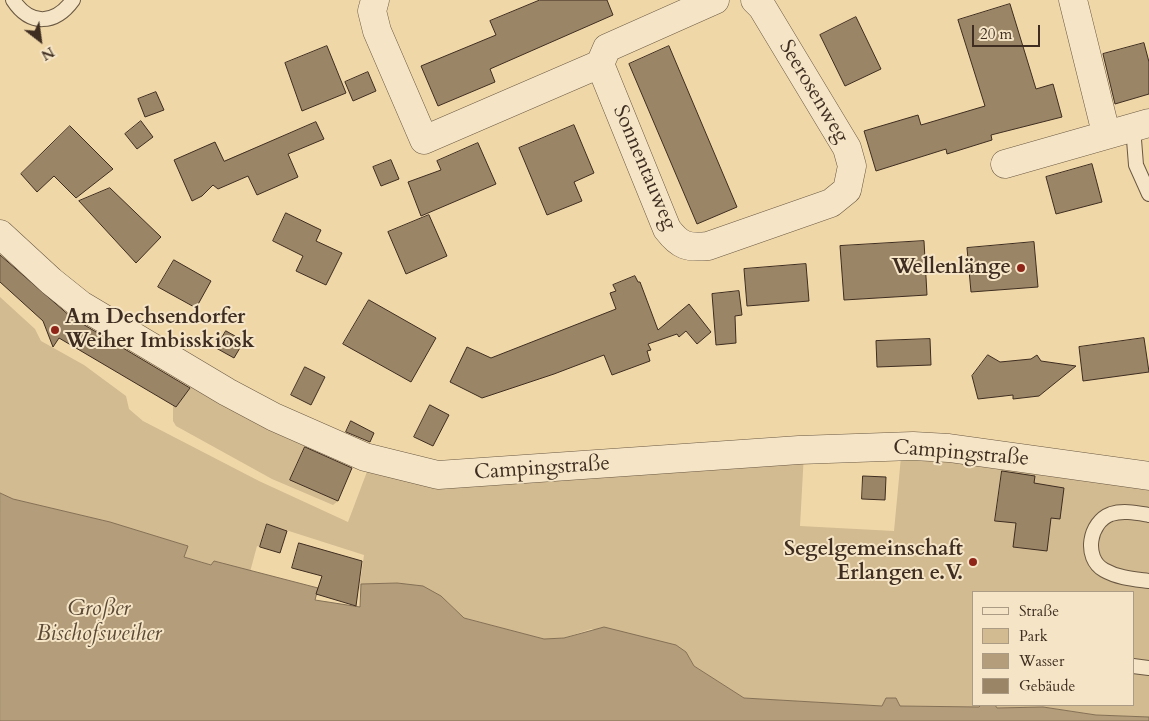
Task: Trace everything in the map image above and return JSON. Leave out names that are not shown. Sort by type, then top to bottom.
[{"type":"street","points":[[375,0],[372,11],[377,31],[424,140],[600,64],[607,48],[715,0]]},
{"type":"street","name":"Seerosenweg","points":[[755,0],[762,7],[847,148],[852,166],[847,190]]},
{"type":"street","points":[[1073,0],[1106,133]]},
{"type":"street","name":"Sonnentauweg","points":[[600,64],[667,229],[676,241],[691,247],[708,246],[831,203],[847,190]]},
{"type":"street","points":[[1005,164],[1106,133],[1141,125]]},
{"type":"street","name":"Campingstraße","points":[[0,234],[51,281],[81,305],[227,392],[274,417],[365,457],[438,476],[800,450],[913,446],[948,448],[1149,476]]},
{"type":"lane","points":[[13,0],[27,15],[44,19],[60,14],[72,0]]},
{"type":"lane","points":[[1141,125],[1136,165],[1149,194]]},
{"type":"lane","points":[[1149,516],[1130,512],[1113,513],[1105,516],[1098,522],[1094,531],[1091,548],[1093,558],[1103,570],[1123,578],[1149,581]]},
{"type":"lane","points":[[1134,666],[1149,668]]},
{"type":"green space","points":[[0,297],[35,329],[41,341],[84,365],[126,396],[129,409],[143,421],[259,481],[348,522],[368,469],[804,453],[800,526],[894,531],[901,457],[948,459],[1149,489],[1149,717],[1096,715],[1043,707],[997,708],[996,706],[1134,706],[1134,591],[972,591],[972,706],[979,707],[882,706],[744,698],[694,666],[686,652],[591,629],[564,638],[544,639],[464,618],[441,596],[397,583],[361,584],[359,590],[364,555],[267,524],[260,547],[257,546],[250,572],[214,561],[212,565],[184,557],[188,546],[110,522],[13,499],[0,493]]},
{"type":"green space","points":[[194,382],[305,446],[291,480],[338,501],[333,505],[272,479],[176,426],[173,421],[173,405],[176,407]]},
{"type":"water","name":"Großer Bischofsweiher","points":[[0,493],[13,499],[110,522],[188,546],[184,557],[211,565],[214,561],[318,588],[315,600],[360,607],[361,584],[397,583],[423,586],[441,596],[464,618],[544,639],[564,638],[604,627],[676,645],[686,652],[694,666],[744,698],[882,706],[886,698],[896,698],[900,706],[1043,707],[1096,715],[1149,717],[1149,721],[0,721]]},
{"type":"building","points":[[540,0],[607,0],[613,15],[490,69],[495,82],[438,106],[421,66],[496,35],[490,21]]},
{"type":"building","points":[[1010,4],[1036,89],[1053,84],[1062,117],[991,135],[992,140],[947,154],[946,149],[876,171],[864,131],[918,115],[921,125],[985,106],[958,20]]},
{"type":"building","points":[[856,17],[881,69],[845,86],[820,35]]},
{"type":"building","points":[[1144,43],[1149,62],[1149,94],[1115,104],[1103,54]]},
{"type":"building","points":[[327,46],[346,93],[302,111],[285,63]]},
{"type":"building","points":[[669,46],[737,207],[697,224],[629,64]]},
{"type":"building","points":[[368,72],[376,91],[353,101],[345,82]]},
{"type":"building","points":[[156,92],[164,110],[145,117],[138,99]]},
{"type":"building","points":[[141,121],[153,137],[137,149],[125,134]]},
{"type":"building","points":[[316,122],[324,139],[288,154],[298,177],[257,195],[248,176],[218,189],[213,185],[202,196],[192,201],[174,160],[215,142],[224,161]]},
{"type":"building","points":[[574,125],[594,173],[574,182],[582,201],[547,215],[519,148]]},
{"type":"building","points":[[70,126],[113,169],[76,198],[54,176],[37,192],[21,174]]},
{"type":"building","points":[[478,143],[496,184],[421,216],[408,182],[441,170],[437,161]]},
{"type":"building","points":[[391,160],[399,179],[381,186],[373,167]]},
{"type":"building","points":[[1092,164],[1102,202],[1056,214],[1046,177]]},
{"type":"building","points":[[110,188],[161,237],[136,263],[79,201]]},
{"type":"building","points":[[286,213],[321,230],[316,241],[342,253],[326,285],[296,271],[303,256],[273,241]]},
{"type":"building","points":[[429,215],[447,256],[406,274],[388,232]]},
{"type":"building","points":[[924,241],[927,295],[844,300],[840,246]]},
{"type":"building","points":[[1034,242],[1038,287],[971,292],[967,248]]},
{"type":"building","points":[[0,255],[71,317],[190,388],[176,407],[59,338],[53,347],[43,321],[0,282]]},
{"type":"building","points":[[174,260],[211,281],[196,308],[158,287]]},
{"type":"building","points":[[806,264],[809,301],[747,306],[744,269]]},
{"type":"building","points":[[635,276],[638,282],[640,282],[658,330],[689,304],[711,332],[697,344],[686,331],[679,337],[677,334],[648,344],[651,350],[647,351],[650,361],[612,375],[604,355],[482,398],[450,382],[467,347],[491,358],[616,309],[610,293],[616,291],[613,285]]},
{"type":"building","points":[[739,291],[742,315],[735,316],[736,343],[716,345],[712,294]]},
{"type":"building","points":[[369,300],[436,338],[411,382],[343,344]]},
{"type":"building","points":[[226,331],[244,341],[234,358],[216,348]]},
{"type":"building","points":[[1144,338],[1149,372],[1083,381],[1079,347]]},
{"type":"building","points":[[930,339],[931,365],[877,367],[876,341]]},
{"type":"building","points":[[988,355],[1000,362],[1031,359],[1037,355],[1041,361],[1076,366],[1039,396],[1013,399],[1013,395],[978,399],[972,376]]},
{"type":"building","points":[[305,367],[325,377],[311,405],[291,395]]},
{"type":"building","points":[[430,405],[449,415],[433,446],[414,437]]},
{"type":"building","points":[[351,421],[374,433],[370,442],[346,432]]},
{"type":"building","points":[[305,447],[352,468],[338,501],[290,480]]},
{"type":"building","points":[[1002,471],[1035,476],[1034,483],[1064,488],[1060,519],[1051,518],[1047,551],[1013,547],[1016,523],[995,521]]},
{"type":"building","points":[[863,476],[886,477],[885,500],[862,499]]},
{"type":"building","points":[[267,524],[287,531],[280,553],[260,547]]},
{"type":"building","points":[[299,543],[362,561],[356,606],[316,594],[322,576],[292,568]]},
{"type":"place","name":"Wellenlänge","points":[[1021,268]]},
{"type":"place","name":"Am Dechsendorfer Weiher Imbisskiosk","points":[[55,330]]},
{"type":"place","name":"Segelgemeinschaft Erlangen e.V.","points":[[973,562]]}]
